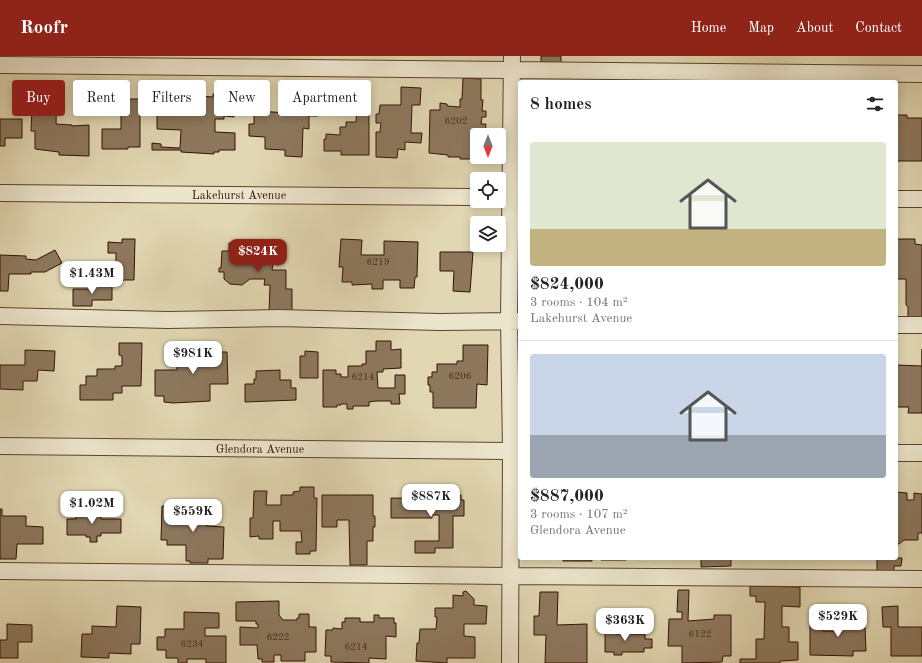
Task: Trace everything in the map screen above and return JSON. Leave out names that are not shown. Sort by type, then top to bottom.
[{"type":"street","points":[[510,663],[511,576],[516,451],[515,321],[510,197],[512,64]]},
{"type":"street","points":[[0,65],[512,64],[922,74]]},
{"type":"street","name":"Lakehurst Avenue","points":[[0,193],[470,197]]},
{"type":"street","points":[[898,199],[922,199]]},
{"type":"street","points":[[0,316],[168,320],[278,318],[440,322],[515,321]]},
{"type":"street","points":[[898,325],[922,325]]},
{"type":"street","name":"Glendora Avenue","points":[[0,446],[516,451]]},
{"type":"street","points":[[898,453],[922,453]]},
{"type":"street","points":[[0,571],[922,579]]},
{"type":"building","points":[[541,56],[561,56],[561,63],[541,63]]},
{"type":"building","points":[[463,78],[481,79],[481,100],[483,100],[482,111],[486,111],[486,117],[482,117],[481,124],[486,124],[486,128],[470,128],[470,159],[460,159],[460,157],[448,157],[448,155],[429,153],[430,110],[440,110],[440,103],[447,104],[447,106],[460,107],[460,99],[462,99]]},
{"type":"building","points":[[401,87],[421,88],[420,105],[412,105],[411,133],[422,133],[421,143],[405,142],[405,150],[398,149],[397,158],[376,157],[376,132],[380,132],[381,123],[376,123],[376,114],[379,114],[380,105],[401,105]]},
{"type":"building","points":[[214,94],[214,116],[224,116],[224,119],[215,119],[215,132],[235,133],[235,150],[219,150],[219,152],[214,152],[214,154],[181,152],[181,150],[152,150],[152,143],[161,144],[161,147],[180,148],[181,130],[157,129],[157,116],[206,116],[206,96],[213,97]]},
{"type":"building","points":[[130,99],[138,99],[138,116],[140,116],[140,147],[128,147],[128,149],[102,149],[102,129],[121,129],[121,116],[130,116]]},
{"type":"building","points":[[270,112],[278,112],[278,116],[309,116],[309,129],[303,128],[302,157],[285,156],[285,150],[265,149],[265,137],[249,136],[249,124],[254,124],[254,116],[270,116]]},
{"type":"building","points":[[898,115],[907,115],[907,118],[922,118],[922,161],[898,161]]},
{"type":"building","points":[[32,116],[56,116],[56,124],[72,126],[89,125],[89,156],[59,155],[59,152],[35,149],[35,131],[31,131]]},
{"type":"building","points":[[356,116],[369,116],[369,155],[341,155],[341,151],[324,151],[324,139],[326,139],[326,134],[340,135],[340,127],[346,127],[346,122],[356,122]]},
{"type":"building","points":[[0,119],[22,119],[22,138],[5,138],[5,146],[0,146]]},
{"type":"building","points":[[122,239],[135,239],[134,280],[111,280],[111,263],[116,263],[116,253],[108,253],[108,242],[122,243]]},
{"type":"building","points":[[341,239],[362,240],[361,255],[384,255],[384,241],[418,242],[417,277],[415,277],[414,288],[400,288],[400,280],[383,280],[383,289],[372,289],[372,284],[352,285],[352,282],[342,282],[343,267],[339,267]]},
{"type":"building","points":[[898,239],[915,239],[915,244],[922,245],[922,317],[908,317],[908,307],[906,305],[906,279],[898,279]]},
{"type":"building","points":[[253,242],[268,243],[268,258],[272,258],[273,255],[277,255],[279,258],[279,265],[273,264],[272,270],[286,270],[286,289],[292,289],[292,314],[269,313],[270,285],[264,285],[265,279],[250,279],[242,285],[230,284],[224,279],[224,272],[219,272],[219,268],[221,268],[222,251],[229,251],[229,243],[243,244],[242,250],[253,250]]},
{"type":"building","points":[[55,250],[62,263],[45,272],[31,272],[31,274],[9,274],[8,291],[0,291],[0,255],[26,256],[26,259],[36,260]]},
{"type":"building","points":[[440,252],[473,252],[470,292],[453,291],[454,271],[440,271]]},
{"type":"building","points":[[91,284],[112,284],[112,300],[92,300],[92,306],[73,306],[73,289],[91,289]]},
{"type":"building","points":[[376,341],[391,341],[391,350],[401,349],[401,368],[383,369],[383,372],[377,372],[378,388],[395,388],[395,375],[405,375],[405,394],[399,394],[400,404],[391,404],[391,401],[376,401],[369,402],[369,406],[353,406],[353,409],[347,409],[347,404],[337,405],[337,407],[323,407],[323,370],[336,370],[336,374],[341,374],[341,377],[348,377],[348,366],[362,366],[362,364],[366,364],[366,351],[376,351]]},
{"type":"building","points":[[119,343],[142,343],[141,386],[122,386],[122,393],[113,393],[113,400],[80,400],[80,385],[86,385],[86,376],[97,376],[97,369],[115,369],[115,366],[122,366],[122,356],[119,355]]},
{"type":"building","points":[[194,343],[213,343],[213,345],[218,345],[218,352],[227,352],[228,384],[210,384],[210,401],[164,402],[164,396],[155,396],[155,370],[177,370],[177,361],[187,361],[187,345],[194,345]]},
{"type":"building","points":[[463,345],[488,345],[487,385],[477,384],[476,408],[433,408],[433,392],[430,392],[428,377],[432,377],[432,372],[437,372],[437,364],[457,364],[457,361],[463,361]]},
{"type":"building","points":[[25,350],[55,351],[54,371],[38,370],[37,381],[23,381],[23,390],[0,389],[0,365],[25,365]]},
{"type":"building","points":[[305,351],[318,352],[318,378],[300,378],[300,356],[305,356]]},
{"type":"building","points":[[898,365],[922,366],[922,413],[908,413],[909,407],[898,407]]},
{"type":"building","points":[[280,370],[280,380],[291,380],[291,388],[296,388],[296,400],[245,402],[245,384],[254,384],[254,379],[256,379],[256,371]]},
{"type":"building","points":[[300,487],[314,487],[314,498],[317,498],[316,551],[310,551],[310,554],[296,554],[296,542],[302,542],[301,531],[280,531],[280,521],[273,521],[273,539],[259,539],[259,536],[250,537],[250,518],[253,518],[254,491],[267,491],[266,505],[281,505],[281,495],[293,495],[293,492],[300,491]]},
{"type":"building","points":[[898,492],[907,493],[907,500],[914,500],[914,493],[922,494],[922,533],[918,533],[918,540],[904,540],[899,544]]},
{"type":"building","points":[[322,495],[373,495],[373,516],[375,516],[375,527],[373,527],[373,541],[367,541],[367,565],[350,565],[349,520],[337,520],[337,527],[322,527]]},
{"type":"building","points":[[455,495],[461,495],[461,500],[464,500],[464,516],[453,516],[453,548],[435,548],[435,553],[415,553],[415,541],[439,541],[439,515],[432,515],[432,518],[391,518],[391,498],[455,499]]},
{"type":"building","points":[[162,506],[208,508],[207,526],[224,527],[223,559],[208,559],[208,563],[190,563],[190,561],[186,561],[186,545],[167,545],[167,540],[161,540]]},
{"type":"building","points":[[0,509],[2,509],[2,516],[26,516],[26,526],[43,527],[43,544],[17,544],[16,559],[0,559]]},
{"type":"building","points":[[76,510],[101,510],[101,519],[121,519],[121,533],[101,533],[101,536],[97,536],[97,542],[90,542],[90,537],[86,537],[86,535],[67,535],[67,519],[76,519]]},
{"type":"building","points":[[898,558],[902,558],[901,566],[894,566],[894,571],[877,571],[877,560],[898,560]]},
{"type":"building","points":[[563,560],[592,560],[592,561]]},
{"type":"building","points":[[701,560],[731,560],[731,566],[701,567]]},
{"type":"building","points":[[750,586],[800,587],[800,607],[782,606],[782,627],[789,627],[789,642],[798,642],[798,660],[780,661],[780,663],[740,663],[740,659],[756,659],[756,639],[764,639],[765,602],[756,602],[756,596],[750,596]]},
{"type":"building","points":[[678,590],[689,590],[688,621],[714,619],[714,615],[731,615],[731,656],[723,656],[722,662],[682,663],[682,646],[668,646],[669,619],[682,619],[682,612],[677,612]]},
{"type":"building","points":[[466,591],[474,599],[474,605],[487,606],[486,624],[464,624],[464,636],[475,637],[475,658],[447,658],[447,663],[416,661],[417,643],[419,643],[420,629],[436,629],[437,617],[435,617],[435,608],[453,608],[453,595],[463,596],[463,592]]},
{"type":"building","points":[[540,592],[558,592],[557,625],[587,624],[587,663],[545,663],[546,635],[534,635],[534,616],[539,616]]},
{"type":"building","points":[[279,601],[279,615],[283,620],[297,620],[297,618],[299,618],[299,614],[309,614],[309,627],[316,627],[316,652],[305,652],[305,661],[281,661],[281,655],[274,655],[274,662],[262,662],[262,659],[258,659],[257,645],[240,645],[240,627],[258,628],[258,624],[256,624],[256,621],[236,621],[236,602]]},
{"type":"building","points":[[117,606],[141,607],[140,644],[131,644],[131,654],[109,653],[109,658],[81,657],[82,634],[92,634],[92,626],[116,627]]},
{"type":"building","points":[[898,606],[898,627],[922,627],[922,656],[891,656],[891,627],[883,627],[882,607]]},
{"type":"building","points":[[184,612],[219,613],[219,628],[205,628],[205,636],[226,636],[226,663],[206,663],[206,659],[187,659],[187,663],[178,663],[178,658],[166,658],[166,650],[157,650],[157,637],[165,637],[165,629],[184,629]]},
{"type":"building","points":[[840,613],[857,613],[857,627],[865,627],[866,651],[853,651],[853,656],[810,655],[810,622],[824,622],[823,631],[840,631]]},
{"type":"building","points":[[374,615],[379,615],[379,618],[394,618],[394,623],[396,623],[396,637],[386,636],[386,659],[369,658],[369,663],[331,662],[331,656],[325,656],[326,630],[333,630],[333,628],[342,629],[342,622],[345,622],[345,618],[360,618],[360,622],[374,622]]},
{"type":"building","points":[[7,624],[32,625],[32,642],[18,642],[18,658],[0,658],[0,640],[7,640]]},
{"type":"building","points":[[605,628],[616,628],[616,634],[645,634],[645,639],[652,639],[652,648],[644,648],[644,652],[622,652],[622,655],[614,655],[614,652],[605,652]]}]
